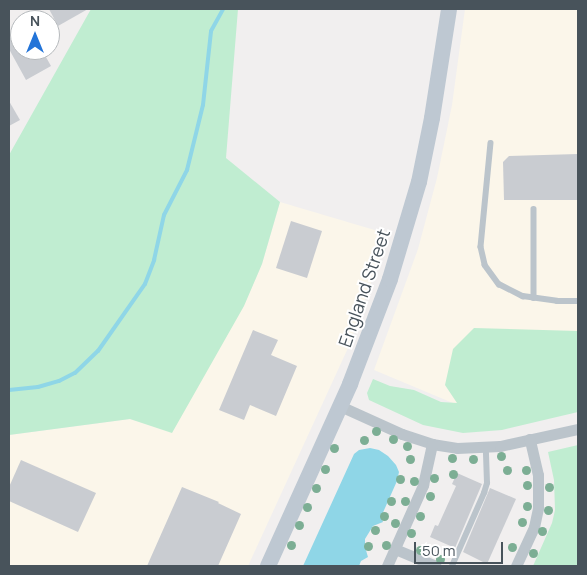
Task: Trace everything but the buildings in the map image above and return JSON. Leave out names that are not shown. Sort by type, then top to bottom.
[{"type":"street","name":"England Street","points":[[268,566],[366,345],[406,229],[432,118],[449,9]]},
{"type":"street","points":[[340,406],[402,434],[432,444],[457,448],[486,448],[578,429]]},
{"type":"street","points":[[516,566],[534,526],[538,508],[538,475],[530,440]]},
{"type":"street","points":[[387,566],[423,485],[432,444]]},
{"type":"street","points":[[395,549],[436,566]]},
{"type":"lane","points":[[491,143],[481,248],[486,265],[499,284],[523,296],[578,301]]},
{"type":"lane","points":[[534,209],[534,298]]},
{"type":"lane","points":[[452,566],[487,483],[486,448]]},
{"type":"shaded area","points":[[465,9],[578,9],[578,386],[460,406],[374,370],[418,249],[437,178],[452,105]]},
{"type":"shaded area","points":[[280,202],[388,234],[348,348],[248,566],[9,566],[9,435],[130,419],[172,432],[244,305],[262,264]]},
{"type":"green space","points":[[91,9],[238,9],[226,158],[280,202],[262,264],[244,306],[172,433],[130,419],[9,435],[9,155]]},
{"type":"green space","points":[[474,328],[578,331],[578,412],[502,430],[463,433],[423,425],[369,400],[367,393],[373,379],[390,386],[414,390],[441,402],[457,403],[445,385],[453,349]]},
{"type":"green space","points":[[578,445],[578,566],[533,566],[552,523],[555,510],[554,480],[548,452]]},
{"type":"water","points":[[370,448],[379,450],[388,456],[399,472],[381,517],[383,522],[373,526],[365,539],[368,557],[361,561],[359,566],[303,566],[354,454],[359,450]]},
{"type":"waterway","points":[[9,390],[38,387],[59,381],[75,373],[98,351],[145,284],[154,260],[164,215],[187,170],[203,105],[211,31],[223,9]]}]
